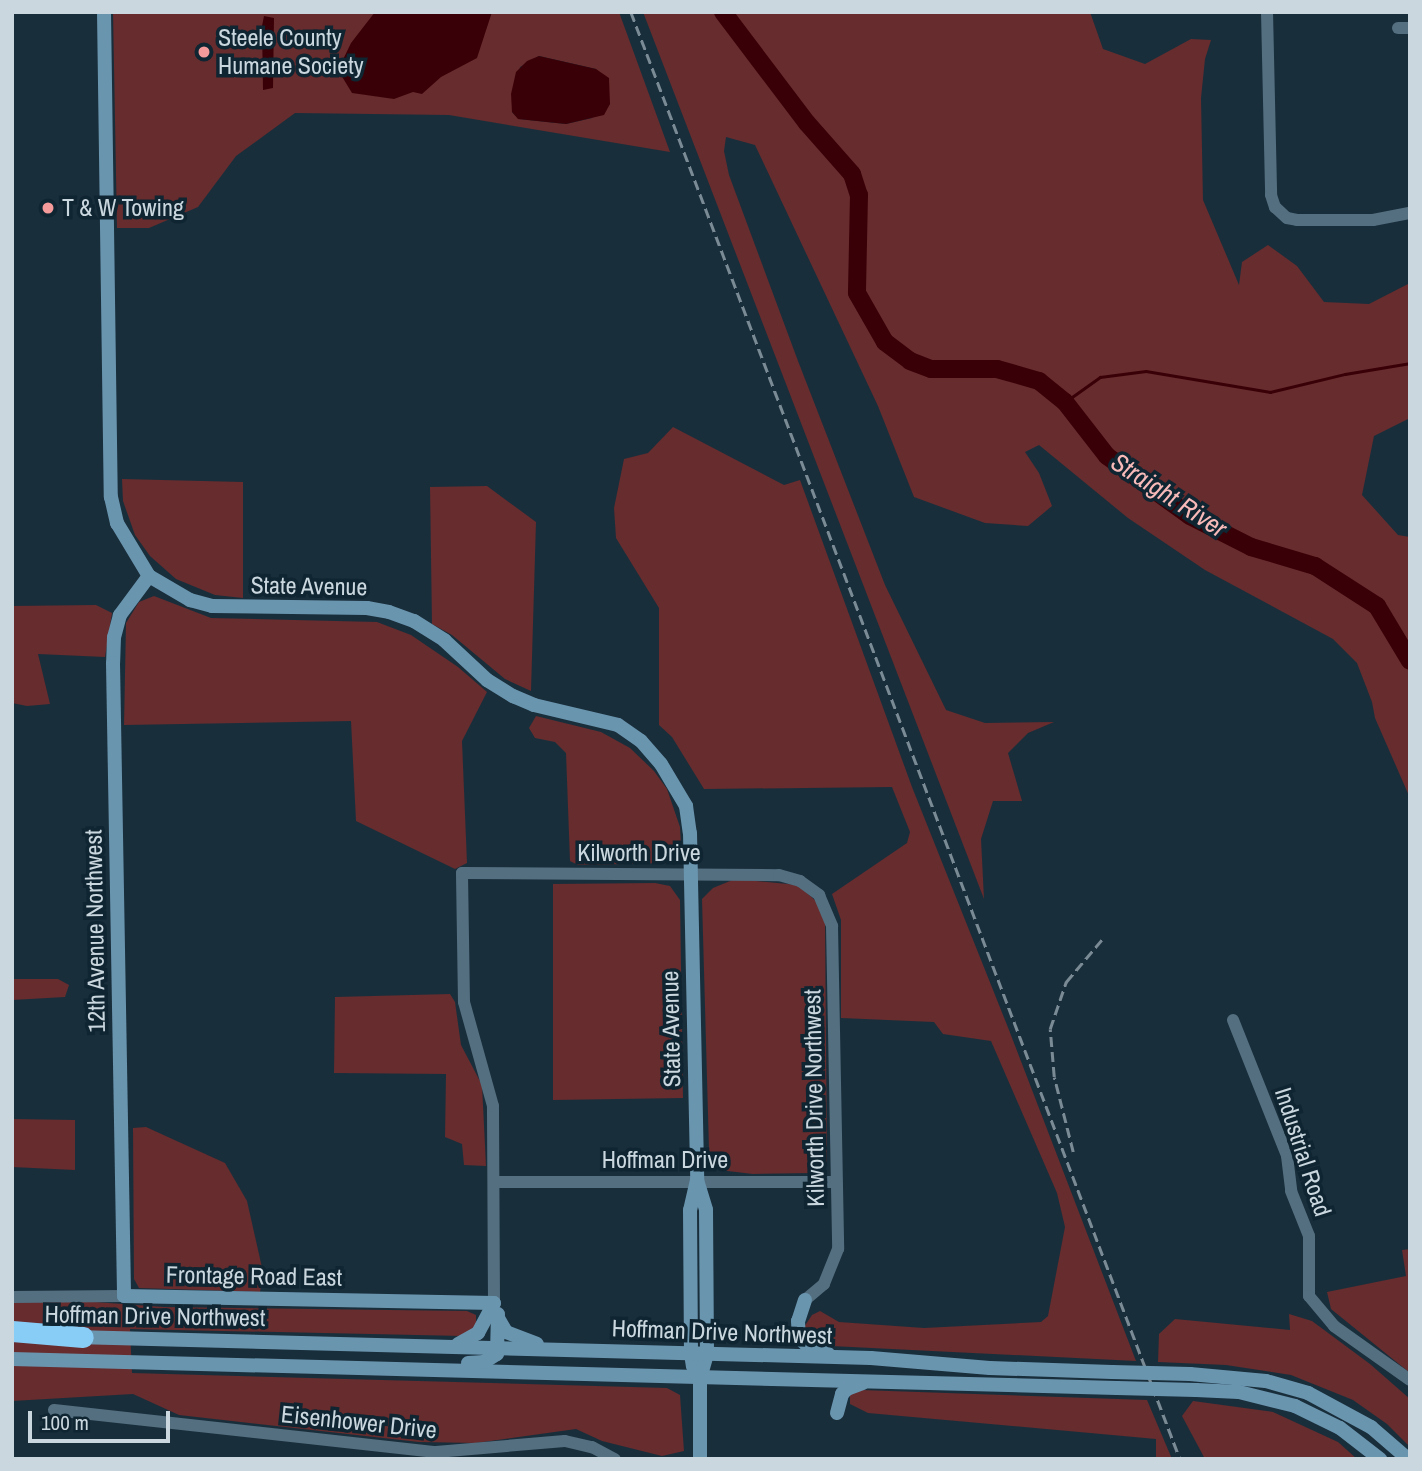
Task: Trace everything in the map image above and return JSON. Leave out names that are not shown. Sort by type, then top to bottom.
[{"type":"highway","points":[[12,1333],[83,1337]]},
{"type":"main road","name":"State Avenue","points":[[104,12],[111,498],[123,534],[149,576],[190,600],[212,606],[367,608],[389,612],[414,621],[444,640],[487,680],[513,696],[534,705],[618,725],[641,741],[661,764],[686,806],[691,874],[697,1180]]},
{"type":"main road","name":"12th Avenue Northwest","points":[[124,1296],[113,663],[114,637],[120,615],[149,576]]},
{"type":"main road","points":[[697,1180],[690,1210],[691,1354],[693,1366],[700,1378]]},
{"type":"main road","points":[[697,1180],[706,1210],[707,1354],[700,1378],[700,1459]]},
{"type":"main road","name":"Frontage Road East","points":[[124,1296],[496,1309]]},
{"type":"main road","points":[[805,1300],[797,1329],[803,1344],[826,1354],[871,1358]]},
{"type":"main road","points":[[444,1347],[463,1343],[478,1334],[496,1309]]},
{"type":"main road","points":[[351,1368],[484,1362],[493,1358],[498,1348],[496,1309]]},
{"type":"main road","points":[[496,1309],[506,1332],[516,1338],[567,1350]]},
{"type":"main road","name":"Hoffman Drive Northwest","points":[[83,1337],[871,1358],[990,1368],[1190,1374],[1266,1381],[1308,1393],[1371,1427],[1408,1459]]},
{"type":"main road","name":"Hoffman Drive Northwest","points":[[12,1359],[1196,1390],[1256,1395],[1296,1406],[1340,1428],[1380,1459]]},
{"type":"main road","points":[[804,1380],[826,1390],[837,1413],[847,1389],[869,1381]]},
{"type":"street","points":[[1267,12],[1272,200],[1280,214],[1297,220],[1373,220],[1410,213]]},
{"type":"street","name":"Kilworth Drive","points":[[494,1182],[490,1087],[473,1041],[464,1002],[462,873],[779,875],[800,881],[812,889]]},
{"type":"street","name":"Kilworth Drive Northwest","points":[[805,1300],[824,1284],[835,1259],[832,926],[825,903],[812,889]]},
{"type":"street","name":"Industrial Road","points":[[1233,1020],[1287,1156],[1291,1192],[1309,1236],[1309,1296],[1341,1332],[1410,1380]]},
{"type":"street","name":"Hoffman Drive","points":[[494,1182],[836,1181]]},
{"type":"street","points":[[494,1182],[496,1309]]},
{"type":"street","name":"Frontage Road East","points":[[12,1297],[124,1296]]},
{"type":"street","name":"Eisenhower Drive","points":[[54,1410],[436,1452],[565,1441],[592,1447],[615,1459]]},
{"type":"shaded area","points":[[113,12],[619,12],[670,152],[449,115],[295,113],[236,156],[198,207],[149,228],[117,228]],"holes":[[[539,56],[596,69],[610,104],[592,118],[566,124],[519,119],[512,112],[520,67]]]},
{"type":"shaded area","points":[[375,12],[492,12],[477,58],[441,77],[422,94],[413,92],[394,99],[352,93],[338,70],[351,43]]},
{"type":"shaded area","points":[[643,12],[1090,12],[1103,49],[1145,64],[1191,39],[1211,40],[1205,59],[1201,98],[1203,200],[1239,285],[1242,262],[1268,245],[1297,266],[1324,302],[1369,304],[1410,283],[1410,418],[1374,436],[1362,495],[1398,535],[1410,537],[1410,798],[1375,718],[1372,702],[1357,663],[1333,639],[1205,570],[1128,518],[1039,445],[1025,452],[1039,473],[1052,506],[1028,526],[985,523],[914,497],[878,406],[755,145],[726,137],[724,151],[729,175],[798,361],[885,585],[946,710],[985,723],[1054,722],[1028,733],[1008,753],[1022,801],[993,801],[981,839],[984,899]]},
{"type":"shaded area","points":[[264,16],[274,18],[273,88],[263,90],[262,26]]},
{"type":"shaded area","points":[[539,56],[596,69],[609,78],[610,104],[604,115],[566,124],[518,119],[512,112],[511,94],[516,72],[527,61]]},
{"type":"shaded area","points":[[673,427],[784,485],[800,480],[912,787],[1136,1361],[831,1346],[813,1343],[804,1327],[812,1315],[820,1311],[839,1322],[924,1328],[1041,1322],[1048,1316],[1065,1227],[1057,1193],[991,1041],[943,1034],[934,1022],[841,1018],[841,920],[832,894],[907,843],[910,832],[892,787],[704,789],[672,737],[659,725],[659,608],[616,538],[614,508],[624,459],[648,453]]},
{"type":"shaded area","points":[[122,479],[243,482],[243,598],[215,595],[176,579],[150,556],[135,535],[123,501]]},
{"type":"shaded area","points":[[487,486],[536,522],[531,691],[505,679],[452,635],[432,624],[430,487]]},
{"type":"shaded area","points":[[154,596],[211,618],[377,622],[411,635],[458,667],[487,692],[462,741],[467,863],[455,869],[356,821],[351,721],[124,725],[126,623],[139,602]]},
{"type":"shaded area","points":[[96,605],[112,613],[105,657],[38,654],[50,704],[27,706],[12,703],[12,606]]},
{"type":"shaded area","points":[[536,716],[601,732],[630,748],[654,771],[667,789],[680,827],[681,844],[670,863],[578,865],[570,861],[566,753],[555,742],[535,738],[529,728]]},
{"type":"shaded area","points":[[735,879],[798,885],[817,902],[825,919],[827,1163],[813,1173],[753,1174],[719,1170],[709,1150],[702,899],[713,888]]},
{"type":"shaded area","points":[[655,883],[670,886],[680,900],[683,1098],[553,1100],[553,884]]},
{"type":"shaded area","points":[[12,979],[58,979],[69,985],[65,997],[12,1000]]},
{"type":"shaded area","points":[[450,994],[455,1002],[461,1045],[482,1085],[486,1166],[464,1165],[462,1144],[445,1137],[446,1074],[334,1073],[335,997]]},
{"type":"shaded area","points":[[12,1119],[75,1120],[75,1170],[12,1167]]},
{"type":"shaded area","points":[[146,1127],[225,1163],[247,1201],[263,1272],[260,1292],[139,1288],[134,1279],[133,1128]]},
{"type":"shaded area","points":[[1410,1249],[1410,1373],[1331,1309],[1327,1292],[1406,1276],[1402,1250]]},
{"type":"shaded area","points":[[12,1296],[164,1307],[467,1311],[476,1315],[476,1326],[463,1336],[130,1329],[132,1373],[667,1388],[680,1395],[684,1451],[662,1456],[602,1441],[576,1429],[476,1443],[419,1442],[179,1415],[133,1394],[12,1401]]},
{"type":"shaded area","points":[[1289,1314],[1312,1321],[1370,1364],[1410,1399],[1410,1447],[1387,1424],[1353,1400],[1291,1375],[1226,1365],[1158,1362],[1159,1334],[1175,1319],[1290,1330]]},
{"type":"shaded area","points":[[861,1390],[1147,1400],[1172,1459],[1156,1459],[1156,1439],[868,1413],[850,1404],[850,1395]]},
{"type":"shaded area","points":[[1193,1401],[1273,1412],[1338,1442],[1357,1459],[1205,1459],[1182,1416]]},
{"type":"waterway","name":"Straight River","points":[[723,12],[807,123],[852,174],[859,195],[857,293],[885,342],[910,361],[931,369],[997,369],[1039,381],[1065,402],[1107,456],[1190,516],[1251,547],[1315,566],[1377,606],[1410,661]]},
{"type":"waterway","points":[[1065,402],[1100,377],[1146,371],[1270,392],[1345,374],[1410,363]]},
{"type":"railway","points":[[631,12],[1180,1459]]},
{"type":"railway","points":[[1073,1152],[1054,1077],[1050,1029],[1066,982],[1104,937]]},
{"type":"place","name":"Steele County Humane Society","points":[[204,52]]},
{"type":"place","name":"T & W Towing","points":[[48,208]]}]
